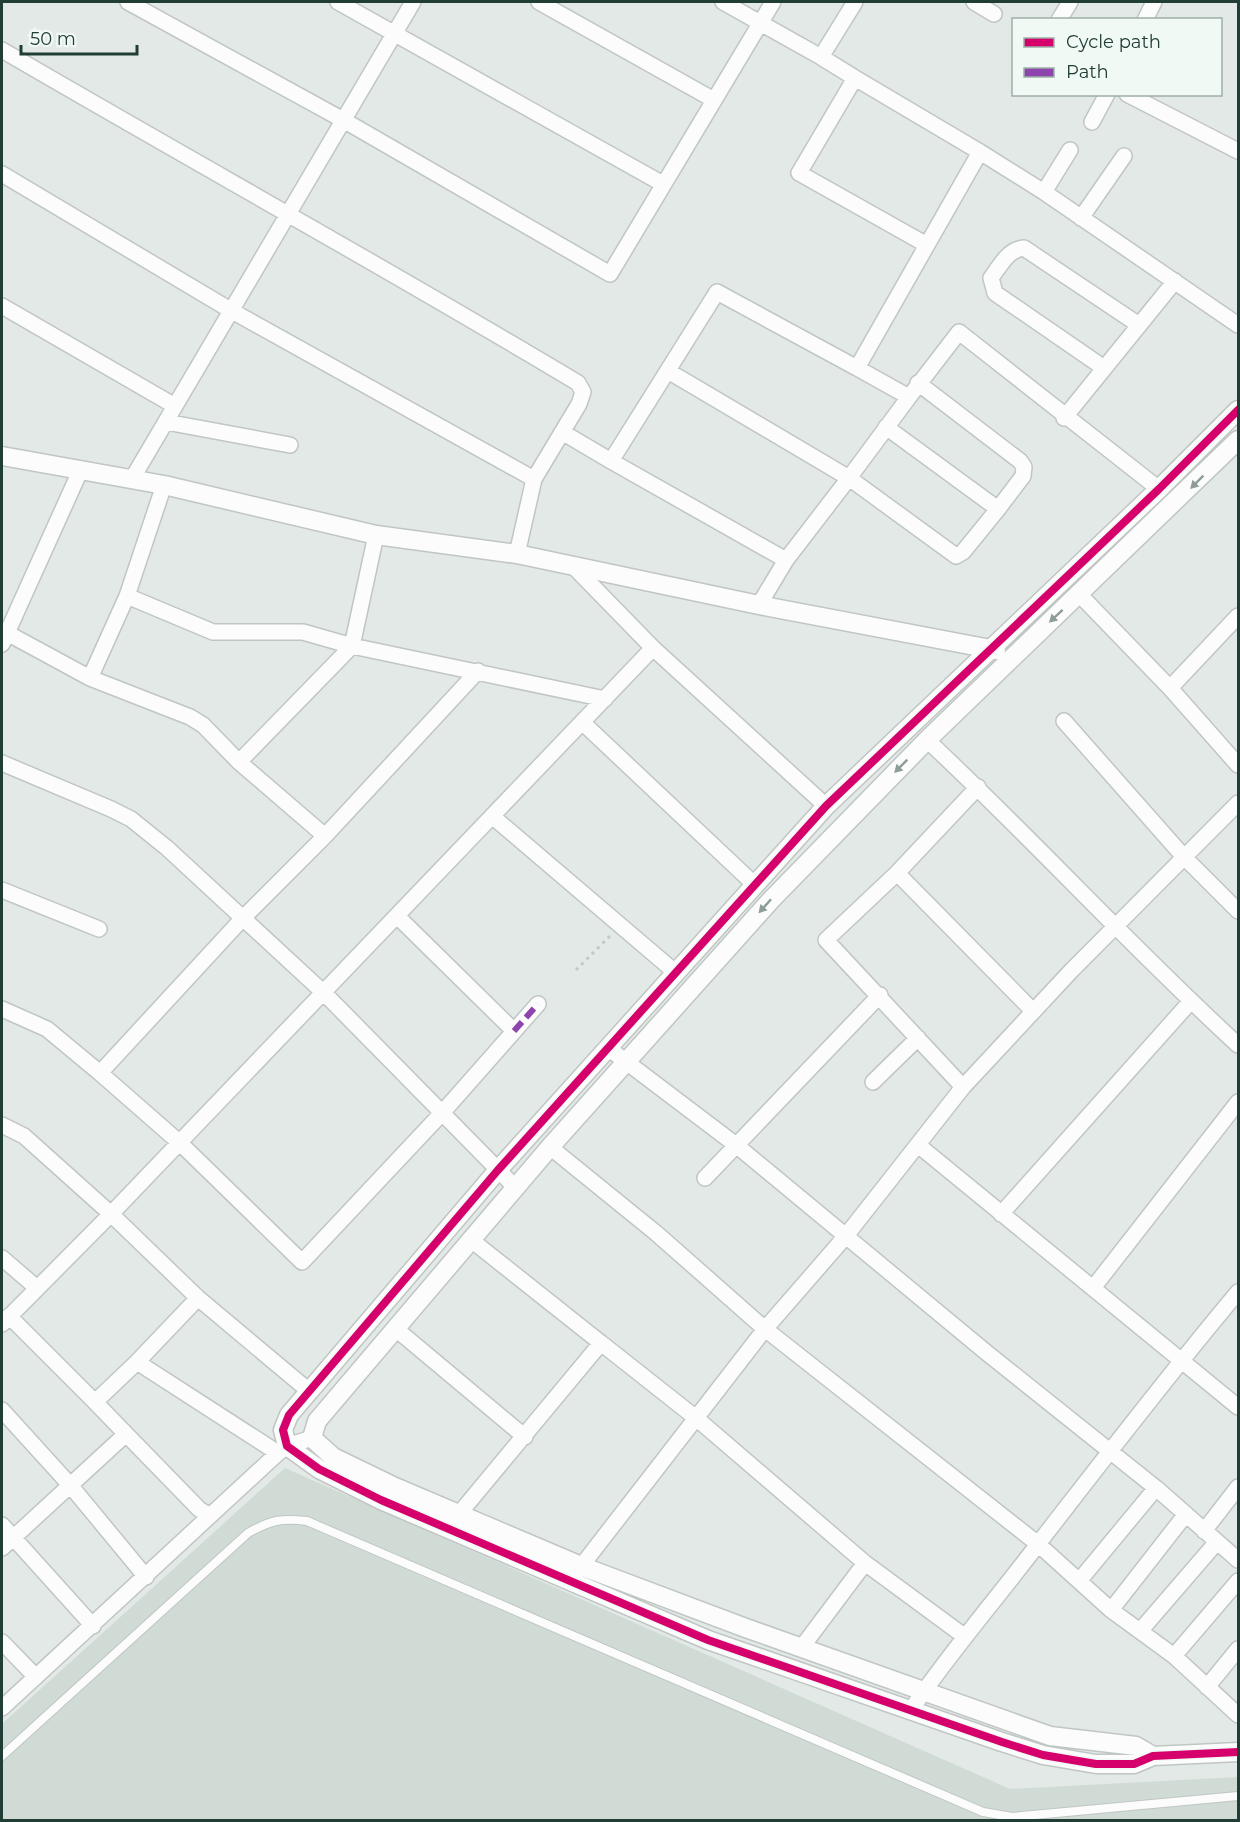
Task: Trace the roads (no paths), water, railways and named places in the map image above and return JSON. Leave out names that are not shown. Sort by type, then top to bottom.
[{"type":"street","points":[[128,2],[345,121],[610,274],[773,2]]},
{"type":"street","points":[[338,2],[663,184]]},
{"type":"street","points":[[132,479],[345,121],[413,2]]},
{"type":"street","points":[[538,2],[714,100]]},
{"type":"street","points":[[723,2],[821,57],[1044,192],[1239,325]]},
{"type":"street","points":[[821,57],[855,2]]},
{"type":"street","points":[[974,2],[994,14]]},
{"type":"street","points":[[1060,18],[1070,2]]},
{"type":"street","points":[[1146,18],[1154,2]]},
{"type":"street","points":[[2,50],[288,216],[402,277],[579,383],[583,392],[579,404],[534,479],[517,554]]},
{"type":"street","points":[[855,78],[799,173],[927,245]]},
{"type":"street","points":[[1092,122],[1106,96]]},
{"type":"street","points":[[1131,96],[1239,151]]},
{"type":"street","points":[[1044,192],[1070,150]]},
{"type":"street","points":[[857,368],[980,152]]},
{"type":"street","points":[[1080,218],[1124,156]]},
{"type":"street","points":[[2,174],[231,310],[534,479]]},
{"type":"street","points":[[1104,368],[995,293],[992,278],[1010,254],[1016,249],[1024,248],[1139,325]]},
{"type":"street","points":[[1064,418],[1174,281]]},
{"type":"street","points":[[611,461],[717,292],[909,397]]},
{"type":"street","points":[[2,306],[175,406]]},
{"type":"street","points":[[759,605],[786,560],[918,383],[959,332],[1064,418],[1159,489]]},
{"type":"street","points":[[668,371],[849,478],[956,556],[963,552],[998,509],[1023,476],[1024,467],[1020,461],[918,383]]},
{"type":"street","points":[[283,1449],[283,1430],[289,1415],[309,1391],[498,1170],[826,806],[1239,410]]},
{"type":"street","points":[[165,422],[290,445]]},
{"type":"street","points":[[886,428],[998,509]]},
{"type":"street","points":[[562,432],[786,560]]},
{"type":"street","points":[[312,1438],[317,1420],[470,1239],[771,900],[927,740],[1239,440]]},
{"type":"street","points":[[2,456],[164,485],[376,535],[517,554],[759,605],[1015,654]]},
{"type":"street","points":[[81,469],[4,638],[90,678],[203,724],[240,762],[325,836]]},
{"type":"street","points":[[90,678],[127,596],[164,485]]},
{"type":"street","points":[[240,762],[352,646],[376,535]]},
{"type":"street","points":[[573,566],[653,648],[826,806]]},
{"type":"street","points":[[1079,594],[1170,688],[1239,765]]},
{"type":"street","points":[[127,596],[213,632],[303,632],[352,646],[605,699]]},
{"type":"street","points":[[1170,688],[1239,616]]},
{"type":"street","points":[[210,1516],[199,1509],[95,1402],[5,1320],[180,1143],[653,648]]},
{"type":"street","points":[[100,1073],[243,918],[325,836],[478,671]]},
{"type":"street","points":[[1064,721],[1184,857],[1239,911]]},
{"type":"street","points":[[582,722],[755,885]]},
{"type":"street","points":[[927,740],[978,787],[1115,927],[1239,1045]]},
{"type":"street","points":[[2,763],[130,819],[167,848],[324,993],[515,1187]]},
{"type":"street","points":[[963,1087],[880,995],[826,940],[897,873],[978,787]]},
{"type":"street","points":[[570,1583],[765,1329],[845,1237],[963,1087],[1033,1011],[1239,803]]},
{"type":"street","points":[[492,816],[675,972]]},
{"type":"street","points":[[897,873],[1033,1011]]},
{"type":"street","points":[[2,890],[99,929]]},
{"type":"street","points":[[397,916],[514,1031]]},
{"type":"street","points":[[705,1178],[880,995]]},
{"type":"street","points":[[1001,1215],[1191,1001]]},
{"type":"street","points":[[2,1009],[47,1029],[100,1073],[180,1143],[302,1262],[441,1113],[538,1004]]},
{"type":"street","points":[[873,1082],[918,1038]]},
{"type":"street","points":[[608,1048],[736,1145],[845,1237],[1156,1488],[1216,1543],[1239,1560]]},
{"type":"street","points":[[1093,1288],[1239,1102]]},
{"type":"street","points":[[2,1125],[24,1136],[111,1214],[198,1298],[309,1391]]},
{"type":"street","points":[[918,1144],[1001,1215],[1239,1407]]},
{"type":"street","points":[[550,1147],[656,1233],[765,1329],[1038,1544],[1111,1610],[1174,1656],[1239,1715]]},
{"type":"street","points":[[470,1239],[696,1418],[865,1563],[964,1636]]},
{"type":"street","points":[[2,1258],[37,1288]]},
{"type":"street","points":[[911,1710],[964,1636],[1181,1359],[1239,1292]]},
{"type":"street","points":[[95,1402],[198,1298]]},
{"type":"street","points":[[396,1329],[525,1437]]},
{"type":"street","points":[[459,1514],[602,1343]]},
{"type":"street","points":[[137,1362],[283,1449],[381,1500],[570,1583],[708,1640],[1043,1755],[1070,1761],[1134,1764],[1153,1756],[1239,1752]]},
{"type":"street","points":[[2,1410],[70,1485],[146,1577]]},
{"type":"street","points":[[7,1542],[126,1434]]},
{"type":"street","points":[[2,1708],[283,1449],[312,1438]]},
{"type":"street","points":[[312,1438],[333,1457],[581,1566],[1050,1736],[1136,1746],[1153,1756]]},
{"type":"street","points":[[1204,1531],[1239,1487]]},
{"type":"street","points":[[1079,1581],[1156,1488]]},
{"type":"street","points":[[1111,1610],[1186,1514]]},
{"type":"street","points":[[2,1525],[7,1542],[93,1626]]},
{"type":"street","points":[[1140,1631],[1216,1543]]},
{"type":"street","points":[[802,1647],[865,1563]]},
{"type":"street","points":[[1174,1656],[1239,1581]]},
{"type":"street","points":[[2,1642],[36,1677]]},
{"type":"street","points":[[1207,1688],[1239,1649]]},
{"type":"lane","points":[[2,1756],[248,1533],[272,1520],[288,1519],[308,1521],[983,1812],[1012,1817],[1239,1796]]}]
